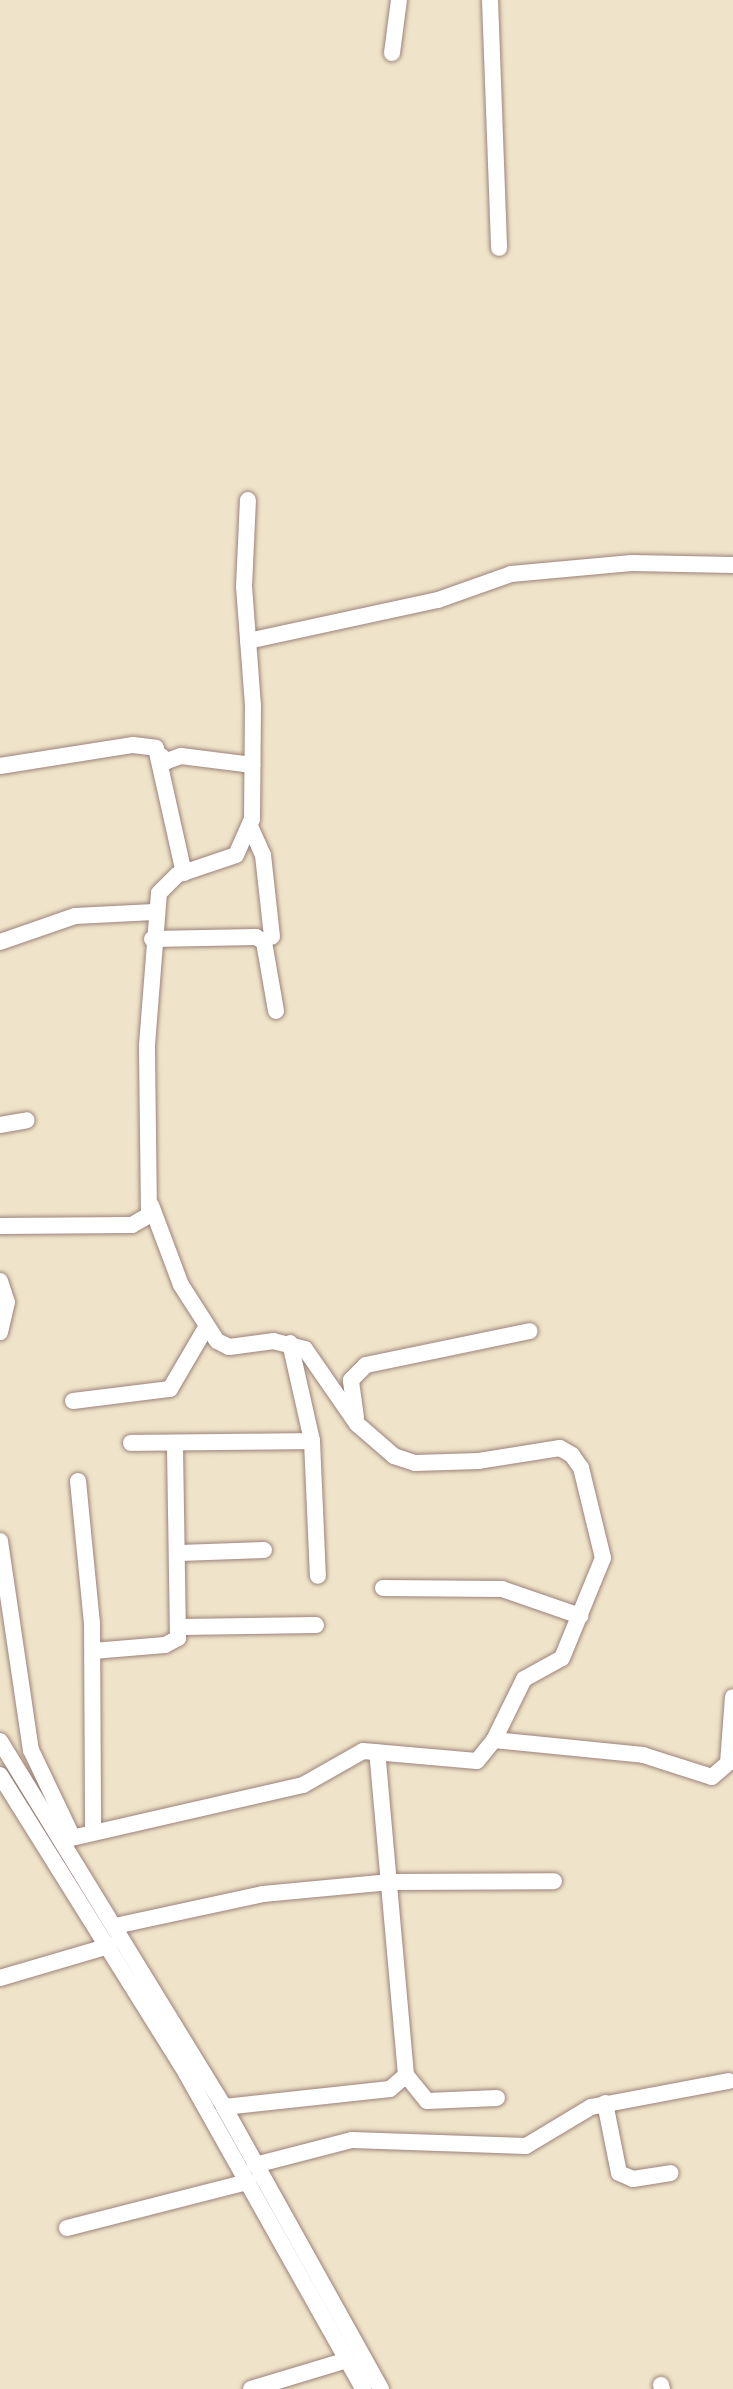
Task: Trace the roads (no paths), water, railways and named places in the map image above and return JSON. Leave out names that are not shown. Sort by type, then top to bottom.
[{"type":"street","points":[[392,53],[399,0]]},
{"type":"street","points":[[490,0],[499,248]]},
{"type":"street","points":[[67,1838],[303,1785],[353,1753],[377,1752],[466,1762],[477,1761],[494,1740],[514,1691],[524,1679],[561,1658],[603,1558],[581,1468],[572,1455],[560,1448],[479,1461],[415,1463],[386,1451],[357,1424],[318,1361],[290,1343],[230,1347],[205,1329],[151,1205],[146,1101],[154,912],[165,882],[236,855],[250,826],[252,765],[248,641],[248,500]]},
{"type":"street","points":[[248,641],[438,600],[521,572],[632,563],[733,565]]},
{"type":"street","points":[[0,766],[145,744],[167,761],[181,756],[252,765]]},
{"type":"street","points":[[161,756],[184,873]]},
{"type":"street","points":[[250,826],[263,855],[272,937]]},
{"type":"street","points":[[0,942],[75,916],[154,912]]},
{"type":"street","points":[[152,939],[256,937],[264,942],[276,1011]]},
{"type":"street","points":[[0,1125],[27,1120]]},
{"type":"street","points":[[0,1226],[132,1225],[143,1222],[151,1205]]},
{"type":"street","points":[[0,1281],[7,1302],[0,1332]]},
{"type":"street","points":[[73,1401],[170,1389],[205,1329]]},
{"type":"street","points":[[357,1424],[351,1380],[366,1365],[530,1331]]},
{"type":"street","points":[[290,1343],[312,1441],[318,1576]]},
{"type":"street","points":[[131,1443],[312,1441]]},
{"type":"street","points":[[93,1651],[173,1643],[181,1627],[175,1443]]},
{"type":"street","points":[[78,1481],[93,1651],[93,1832]]},
{"type":"street","points":[[0,1541],[31,1750],[67,1838]]},
{"type":"street","points":[[180,1552],[264,1550]]},
{"type":"street","points":[[383,1588],[502,1589],[580,1616]]},
{"type":"street","points":[[181,1627],[316,1625]]},
{"type":"street","points":[[494,1740],[643,1755],[712,1777],[728,1763],[733,1697]]},
{"type":"street","points":[[0,1741],[67,1838],[115,1926],[224,2107],[381,2389]]},
{"type":"street","points":[[377,1752],[406,2075],[427,2101],[497,2098]]},
{"type":"street","points":[[0,1775],[109,1946],[248,2182],[363,2389]]},
{"type":"street","points":[[115,1926],[263,1894],[390,1882],[554,1881]]},
{"type":"street","points":[[0,1978],[109,1946]]},
{"type":"street","points":[[224,2107],[390,2090],[406,2075]]},
{"type":"street","points":[[255,2165],[352,2140],[526,2146],[605,2103],[729,2081]]},
{"type":"street","points":[[605,2103],[619,2173],[633,2179],[671,2173]]},
{"type":"street","points":[[67,2228],[248,2182]]},
{"type":"street","points":[[251,2389],[347,2360]]}]
